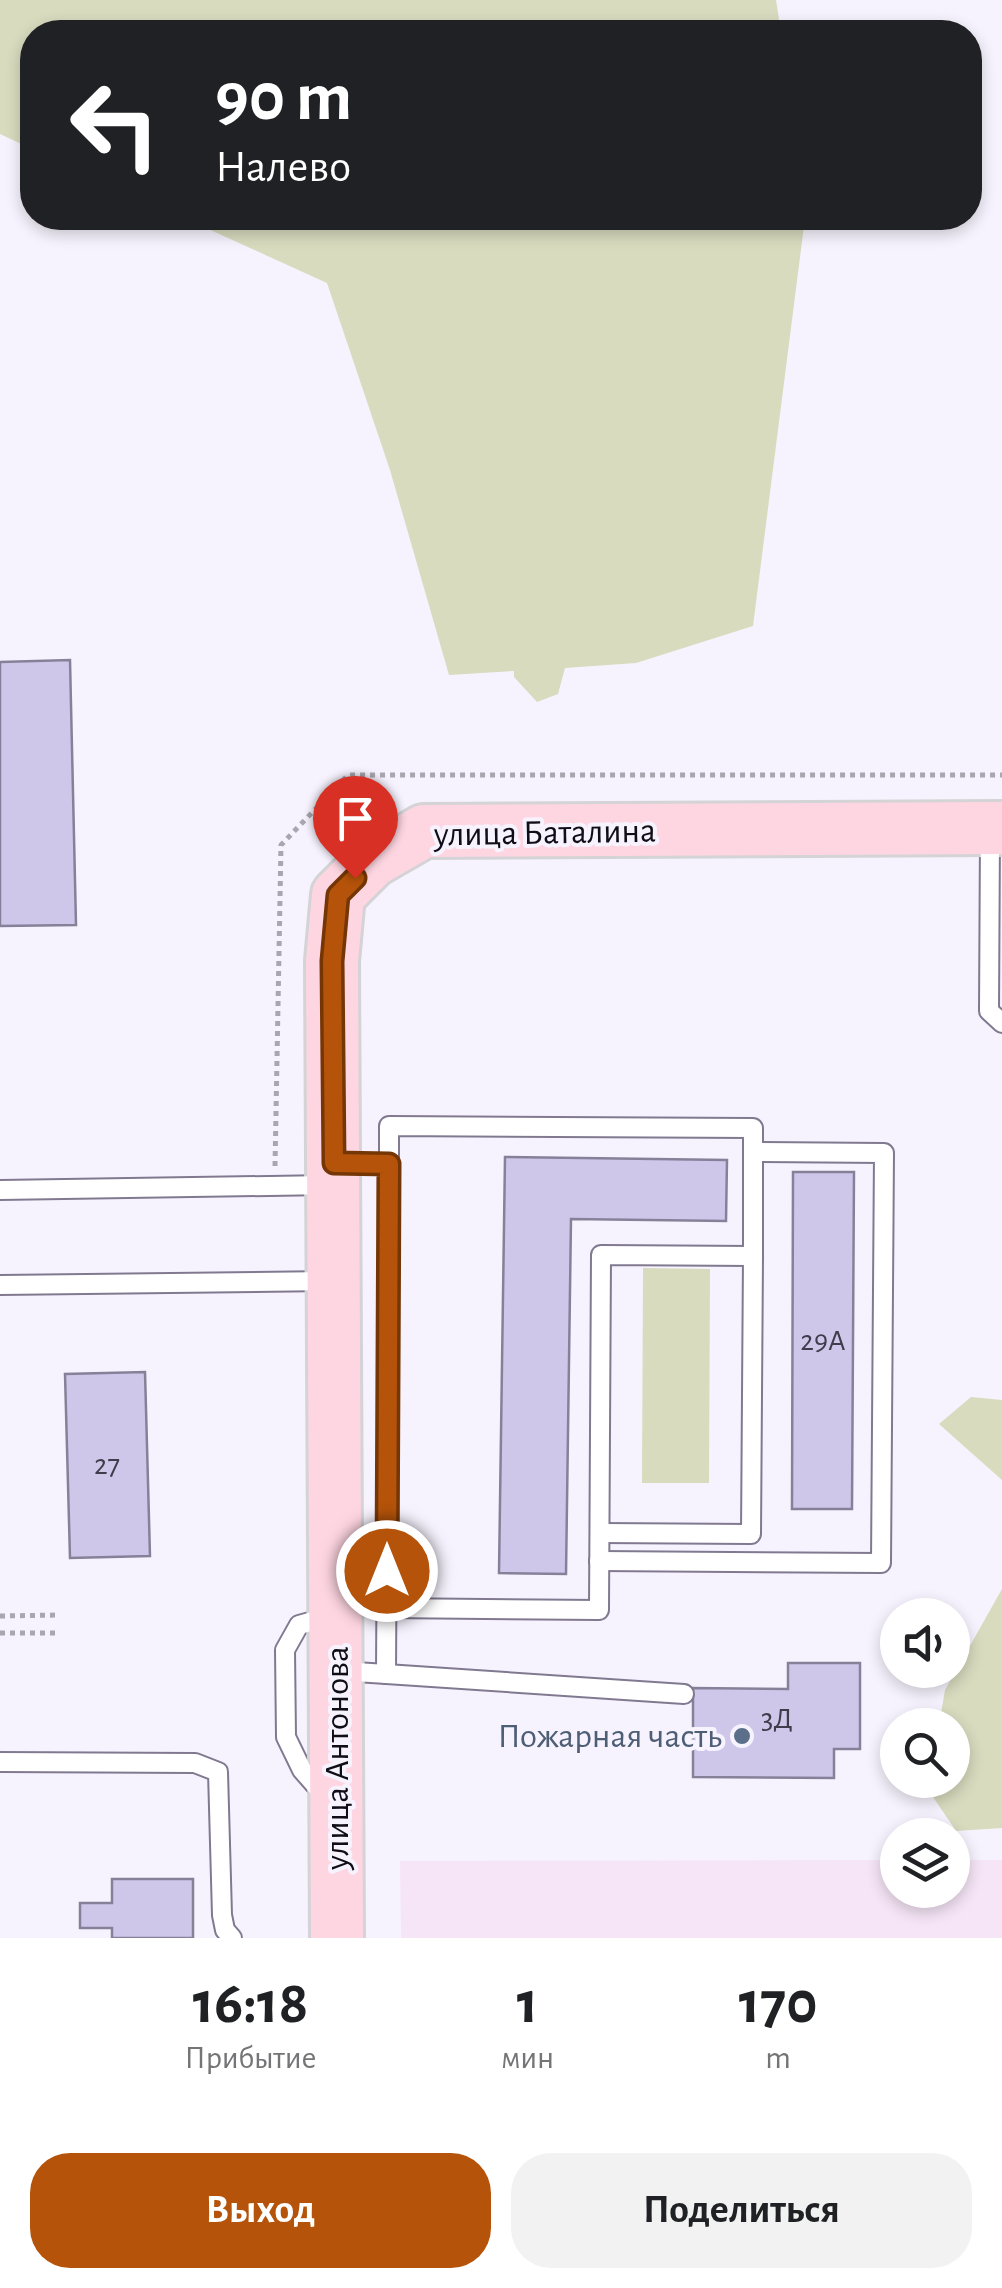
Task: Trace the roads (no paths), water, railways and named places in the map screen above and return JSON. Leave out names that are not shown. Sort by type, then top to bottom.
[{"type":"main road","name":"улица Баталина","points":[[334,1189],[332,961],[338,895],[372,861],[424,832],[996,828]]},
{"type":"main road","name":"улица Антонова","points":[[334,1189],[334,1282],[362,1612],[362,1672],[337,1810],[336,1938]]},
{"type":"lane","points":[[996,828],[996,1000],[990,1011],[1002,1022]]},
{"type":"lane","points":[[362,1612],[390,1126],[754,1128],[751,1534],[600,1532]]},
{"type":"lane","points":[[599,1561],[882,1563],[884,1152],[754,1152]]},
{"type":"lane","points":[[0,1190],[334,1189],[389,1164]]},
{"type":"lane","points":[[337,1810],[302,1770],[286,1737],[285,1650],[299,1625],[362,1612],[599,1610],[601,1255],[752,1256]]},
{"type":"lane","points":[[0,1285],[334,1282]]},
{"type":"lane","points":[[362,1672],[684,1694]]},
{"type":"lane","points":[[0,1762],[195,1762],[218,1772],[222,1915],[225,1930],[232,1938]]},
{"type":"place","name":"Пожарная часть","points":[[742,1736]]}]
